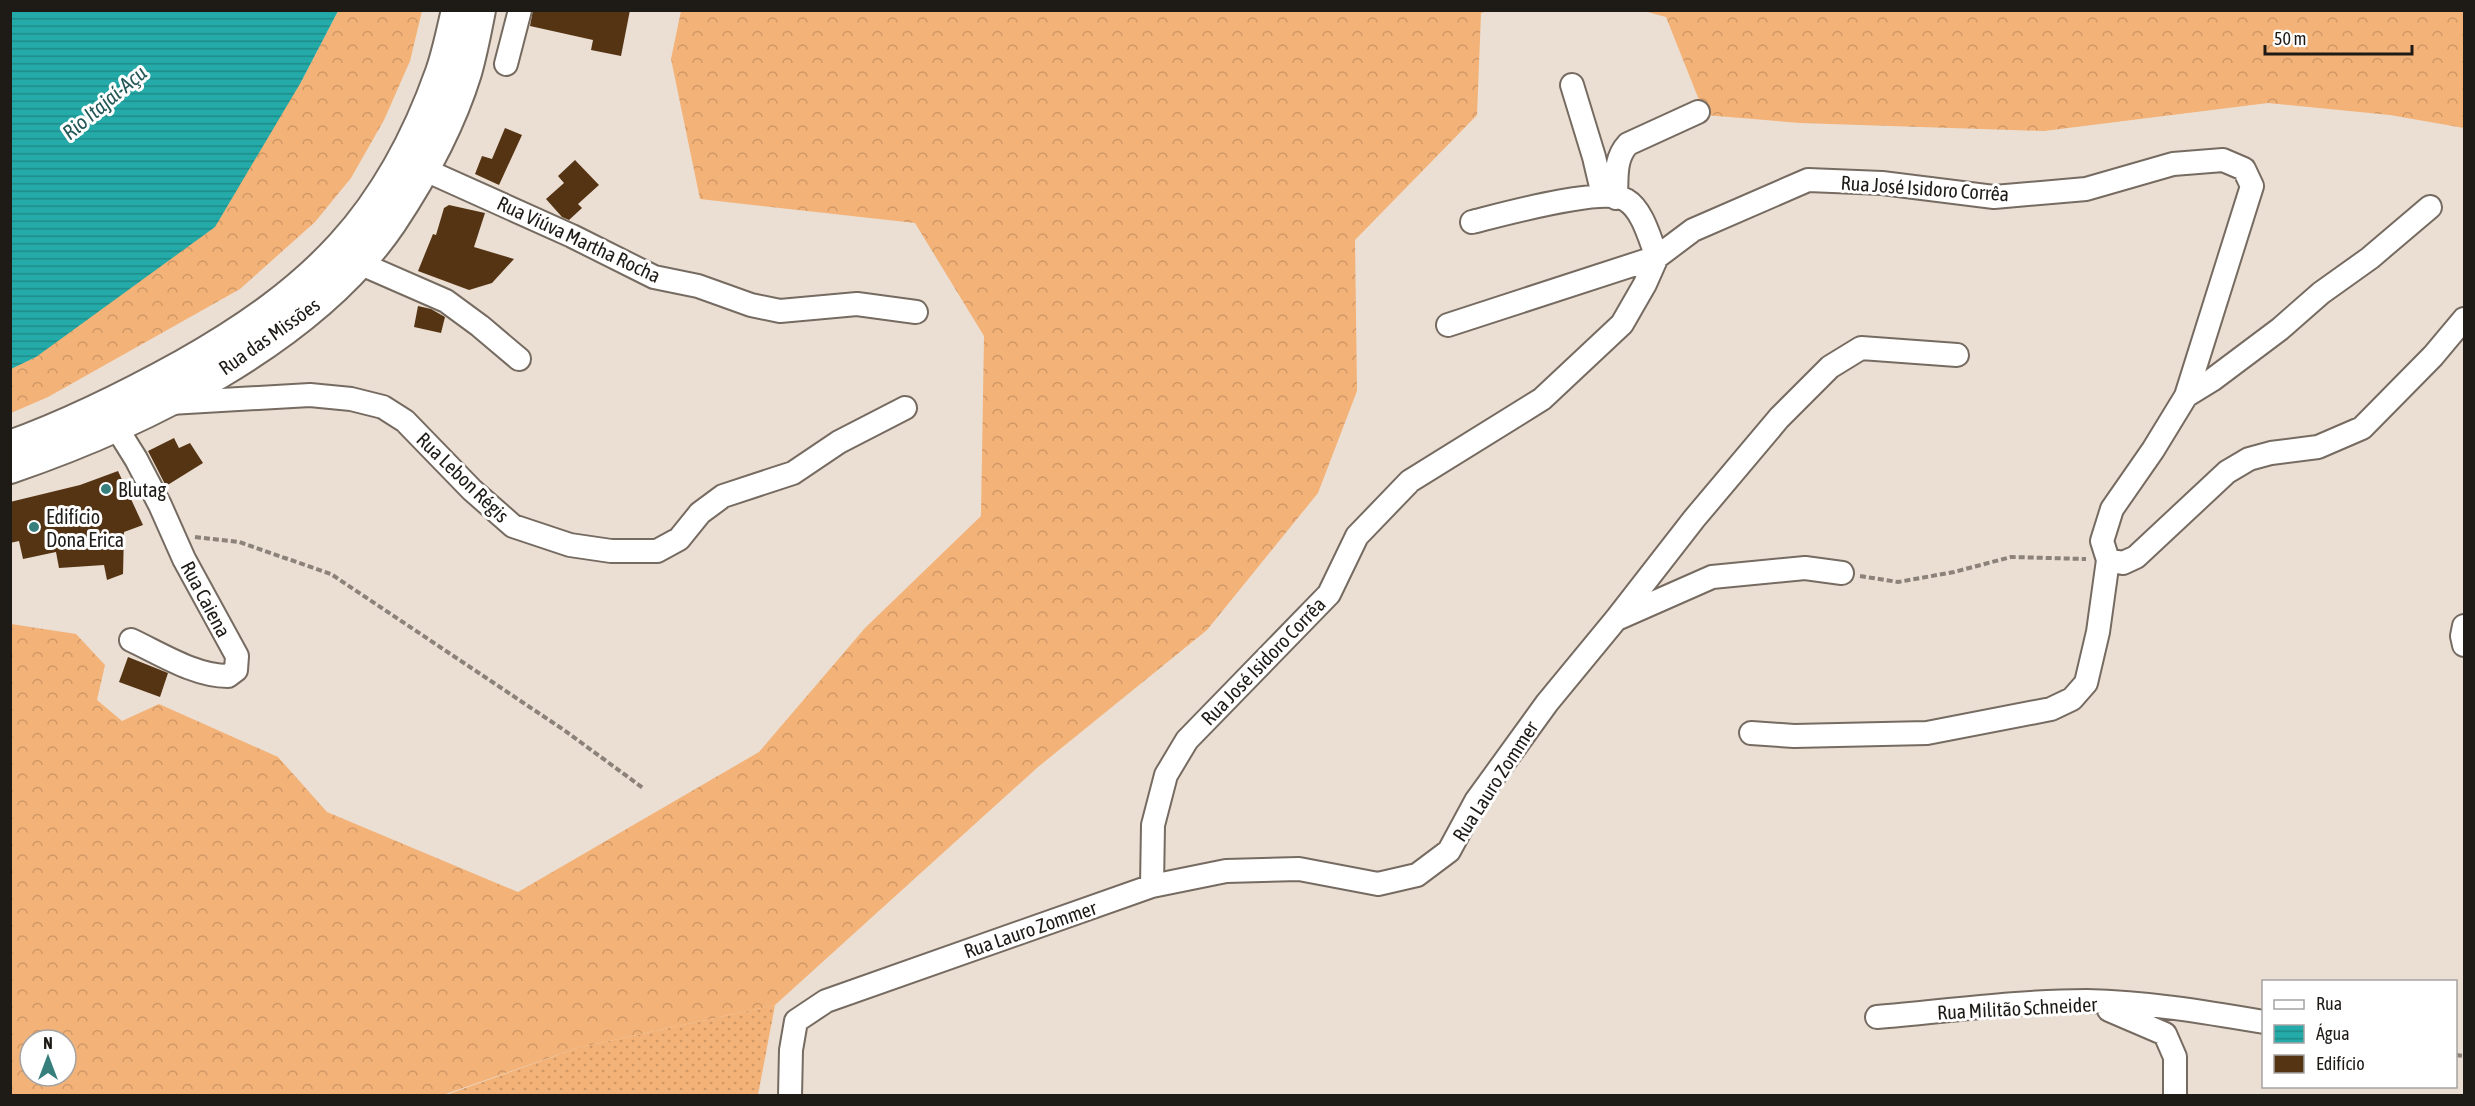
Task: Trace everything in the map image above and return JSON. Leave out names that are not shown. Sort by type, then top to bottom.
[{"type":"main road","name":"Rua das Missões","points":[[10,445],[96,410],[194,357],[267,312],[321,267],[363,219],[382,193],[401,160],[441,70],[456,10]]},
{"type":"main road","name":"Rua das Missões","points":[[10,469],[116,427],[163,403],[207,379],[282,332],[312,309],[359,263],[392,222],[423,169],[445,129],[467,73],[481,10]]},
{"type":"street","points":[[506,64],[520,10]]},
{"type":"street","points":[[1572,85],[1594,157],[1610,197]]},
{"type":"street","points":[[1610,197],[1620,153],[1628,144],[1698,112]]},
{"type":"street","name":"Rua José Isidoro Corrêa","points":[[1152,886],[1153,825],[1166,776],[1187,740],[1329,594],[1358,536],[1410,481],[1542,399],[1622,324],[1645,284],[1656,257],[1693,230],[1808,180],[1882,183],[1994,197],[2086,189],[2173,164],[2223,160],[2244,169],[2252,186],[2186,396],[2154,450],[2112,508],[2102,541],[2108,560],[2098,632],[2086,684],[2072,699],[2051,708],[1927,733],[1794,736],[1751,733]]},
{"type":"street","name":"Rua Viúva Martha Rocha","points":[[423,169],[573,236],[654,277],[698,286],[752,305],[780,311],[857,304],[916,312]]},
{"type":"street","points":[[1448,325],[1656,257],[1644,221],[1626,200],[1610,197],[1551,204],[1472,222]]},
{"type":"street","points":[[2186,396],[2212,380],[2280,329],[2321,293],[2370,258],[2430,207]]},
{"type":"street","points":[[359,263],[446,302],[480,326],[519,359]]},
{"type":"street","points":[[2108,560],[2123,563],[2136,557],[2227,472],[2249,459],[2271,453],[2318,447],[2362,428],[2433,356],[2464,320]]},
{"type":"street","name":"Rua Lauro Zommer","points":[[790,1095],[791,1050],[796,1021],[826,1001],[1152,886],[1226,871],[1299,869],[1378,884],[1417,875],[1449,851],[1476,801],[1547,703],[1694,519],[1771,427],[1830,366],[1861,348],[1957,356]]},
{"type":"street","name":"Rua Lebon Régis","points":[[163,403],[310,395],[351,399],[383,407],[405,422],[472,490],[513,526],[570,545],[611,551],[657,552],[680,539],[700,513],[723,496],[793,473],[839,442],[905,408]]},
{"type":"street","name":"Rua Caiena","points":[[116,427],[136,459],[184,559],[237,656],[236,670],[228,676],[215,676],[131,640]]},
{"type":"street","points":[[1617,618],[1712,578],[1805,568],[1842,573]]},
{"type":"street","points":[[2464,626],[2462,636],[2464,645]]},
{"type":"street","points":[[2088,1001],[2165,1034],[2175,1057],[2175,1095]]},
{"type":"street","name":"Rua Militão Schneider","points":[[1877,1017],[2021,1004],[2088,1001],[2186,1009],[2262,1022]]},
{"type":"path","points":[[173,535],[239,542],[331,574],[572,736],[643,788]]},
{"type":"path","points":[[1842,573],[1898,582],[1954,572],[2011,557],[2108,560]]},
{"type":"green space","points":[[338,11],[422,11],[410,61],[384,120],[351,178],[315,222],[240,289],[48,397],[11,413],[10,369],[36,357],[301,82]]},
{"type":"green space","points":[[681,11],[1489,11],[1481,13],[1477,115],[1355,240],[1357,391],[1318,493],[1207,630],[1038,767],[775,1005],[577,1048],[443,1095],[11,1095],[11,624],[76,634],[105,665],[97,700],[122,721],[159,704],[278,757],[327,812],[518,892],[759,752],[865,628],[981,516],[984,336],[915,223],[700,199],[671,59]]},
{"type":"green space","points":[[1644,11],[2464,11],[2464,128],[2390,115],[2268,103],[2044,131],[1800,123],[1705,115],[1666,17]]},
{"type":"green space","points":[[775,1005],[758,1095],[443,1096],[577,1048]]},
{"type":"water","name":"Rio Itajaí-Açu","points":[[10,11],[338,11],[301,82],[215,227],[36,357],[11,369]]},
{"type":"building","points":[[533,10],[630,10],[621,56],[591,50],[593,40],[530,26]]},
{"type":"building","points":[[505,128],[522,135],[499,185],[475,174],[482,156],[492,159]]},
{"type":"building","points":[[575,160],[599,185],[578,204],[582,208],[569,220],[562,217],[546,199],[564,183],[558,176]]},
{"type":"building","points":[[449,205],[485,213],[474,247],[514,259],[492,283],[469,290],[418,271],[433,234],[436,235],[444,208]]},
{"type":"building","points":[[418,306],[431,309],[445,317],[441,333],[414,327]]},
{"type":"building","points":[[174,438],[179,448],[190,443],[203,463],[166,486],[148,451]]},
{"type":"building","points":[[118,471],[143,525],[124,532],[123,574],[107,580],[104,565],[59,568],[56,552],[23,559],[19,541],[10,543],[10,502],[80,485]]},
{"type":"building","points":[[128,657],[168,673],[160,697],[119,682]]},
{"type":"place","name":"Blutag","points":[[106,489]]},
{"type":"place","name":"Edifício Dona Erica","points":[[34,527]]}]
